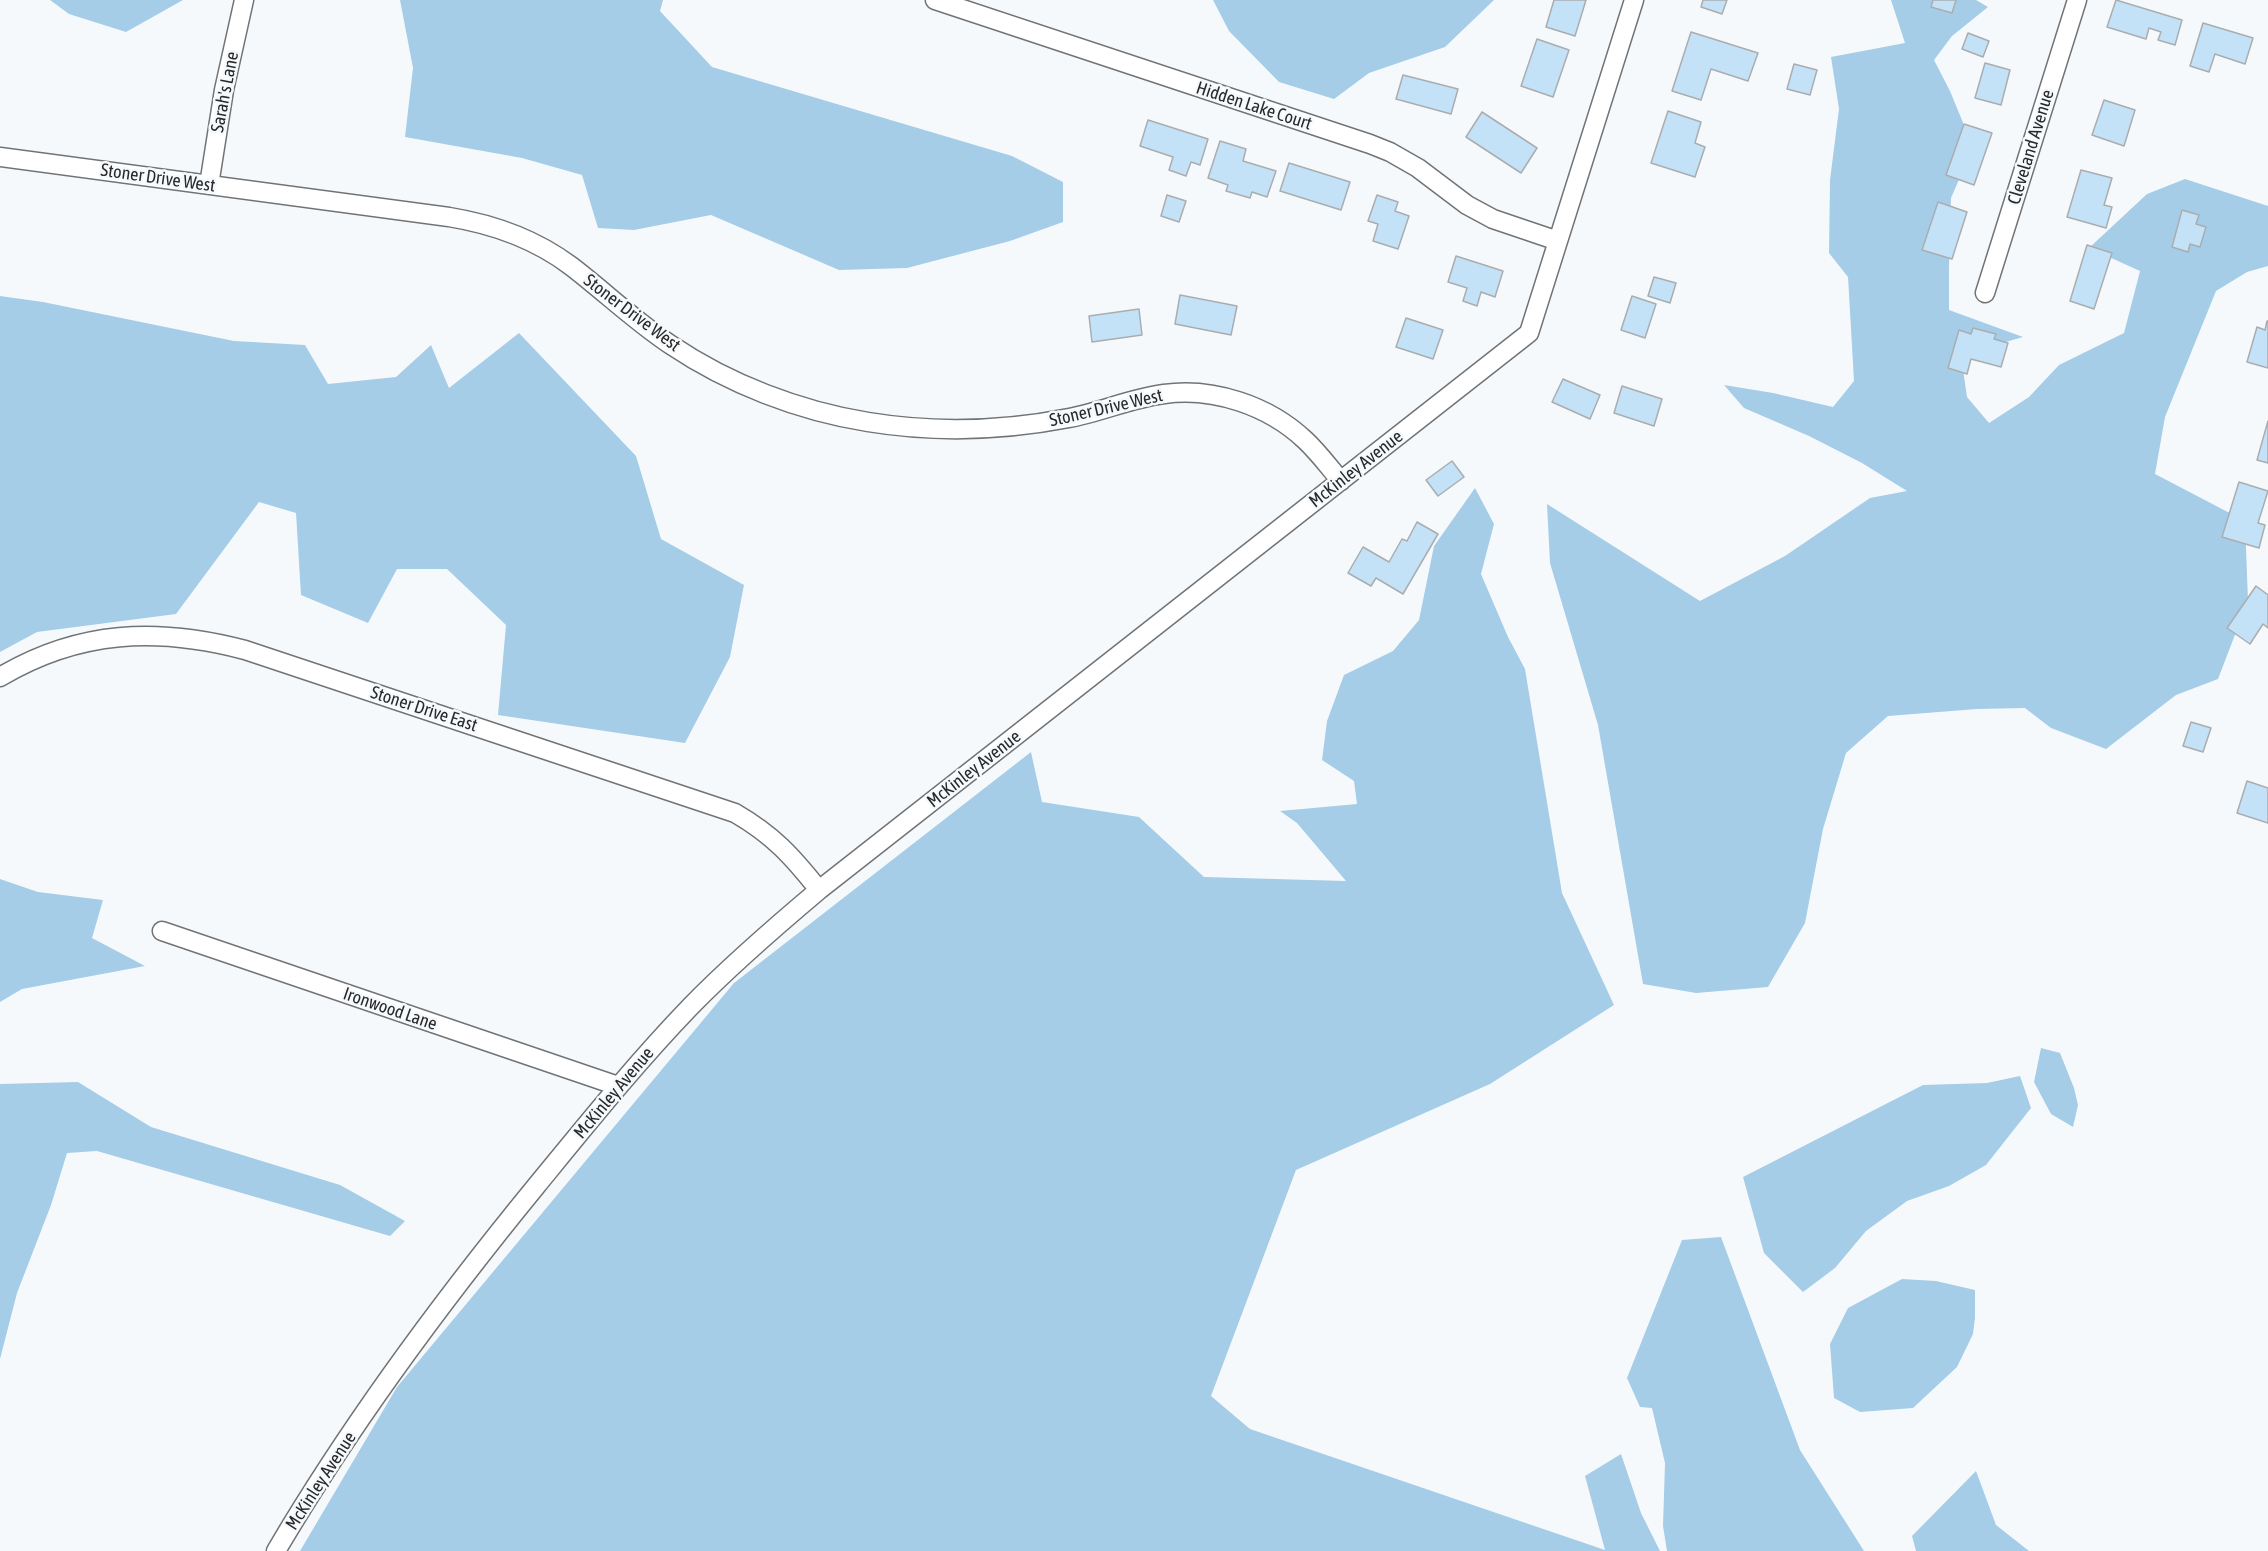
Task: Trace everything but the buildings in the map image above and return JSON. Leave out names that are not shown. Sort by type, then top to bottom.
[{"type":"street","name":"Sarah's Lane","points":[[209,185],[224,90],[244,0]]},
{"type":"street","name":"Hidden Lake Court","points":[[935,0],[1370,144],[1418,168],[1484,215],[1558,241]]},
{"type":"street","name":"McKinley Avenue","points":[[276,1551],[354,1430],[422,1332],[484,1251],[618,1086],[692,1005],[744,955],[819,890],[1529,333],[1634,0]]},
{"type":"street","name":"Cleveland Avenue","points":[[1985,293],[2077,0]]},
{"type":"street","name":"Stoner Drive West","points":[[0,157],[470,220],[507,232],[541,247],[569,265],[633,318],[673,347],[718,372],[765,393],[813,410],[878,423],[970,430],[1022,426],[1072,417],[1166,393],[1195,393],[1225,397],[1255,407],[1283,422],[1305,439],[1341,481]]},
{"type":"street","name":"Stoner Drive East","points":[[0,677],[52,652],[90,642],[127,636],[165,635],[206,640],[235,647],[735,813],[780,844],[819,890]]},
{"type":"street","name":"Ironwood Lane","points":[[162,931],[618,1086]]},
{"type":"shaded area","points":[[50,0],[183,0],[126,32],[69,14]]},
{"type":"shaded area","points":[[400,0],[663,0],[660,11],[712,67],[1012,156],[1063,182],[1063,222],[1010,241],[907,268],[839,270],[711,215],[634,230],[598,228],[582,175],[522,158],[405,137],[413,68]]},
{"type":"shaded area","points":[[1213,0],[1494,0],[1445,47],[1369,73],[1334,99],[1279,82],[1229,31]]},
{"type":"shaded area","points":[[1891,0],[1976,0],[1988,7],[1952,36],[1934,60],[1950,91],[1973,147],[1951,198],[1949,310],[2023,337],[1961,355],[1967,397],[1989,423],[2029,397],[2059,365],[2124,333],[2140,271],[2089,248],[2147,194],[2185,179],[2268,206],[2268,266],[2247,272],[2216,291],[2165,417],[2155,474],[2245,521],[2248,601],[2218,679],[2176,695],[2106,749],[2051,728],[2025,708],[1888,716],[1846,753],[1823,829],[1805,923],[1768,987],[1696,993],[1643,984],[1598,725],[1550,563],[1547,504],[1700,601],[1785,556],[1870,498],[1907,491],[1862,463],[1809,436],[1744,408],[1724,385],[1773,393],[1833,407],[1854,381],[1848,277],[1829,253],[1830,180],[1839,109],[1831,57],[1905,43]]},
{"type":"shaded area","points":[[0,296],[43,302],[234,341],[305,345],[328,384],[396,377],[431,345],[449,388],[519,333],[636,456],[661,539],[744,585],[730,657],[685,743],[498,715],[506,625],[447,569],[397,569],[368,623],[301,595],[296,513],[259,502],[176,614],[37,632],[0,652]]},
{"type":"shaded area","points":[[1475,488],[1494,524],[1481,574],[1508,637],[1525,669],[1562,893],[1614,1005],[1490,1084],[1296,1170],[1211,1396],[1250,1429],[1605,1550],[1585,1476],[1621,1454],[1641,1513],[1660,1551],[300,1551],[397,1387],[734,983],[1031,752],[1042,802],[1139,817],[1204,877],[1346,881],[1297,823],[1280,811],[1357,804],[1354,781],[1322,760],[1327,721],[1344,675],[1393,651],[1419,620],[1434,546]]},
{"type":"shaded area","points":[[0,879],[38,892],[103,900],[92,938],[145,966],[22,989],[0,1002]]},
{"type":"shaded area","points":[[2041,1048],[2060,1053],[2078,1105],[2073,1127],[2051,1114],[2034,1082]]},
{"type":"shaded area","points":[[2020,1076],[2031,1108],[1986,1165],[1949,1186],[1907,1201],[1866,1231],[1835,1268],[1803,1292],[1764,1253],[1743,1177],[1923,1085],[1987,1083]]},
{"type":"shaded area","points":[[78,1082],[151,1127],[340,1185],[405,1221],[390,1236],[97,1151],[67,1153],[51,1205],[17,1293],[0,1359],[0,1084]]},
{"type":"shaded area","points":[[1721,1237],[1800,1450],[1864,1551],[1667,1551],[1663,1526],[1665,1463],[1652,1408],[1640,1407],[1627,1378],[1682,1240]]},
{"type":"shaded area","points":[[1902,1279],[1936,1281],[1975,1290],[1973,1334],[1957,1367],[1913,1408],[1860,1412],[1834,1398],[1830,1344],[1848,1308]]},
{"type":"shaded area","points":[[1976,1471],[1996,1525],[2029,1551],[1916,1551],[1912,1536]]}]
